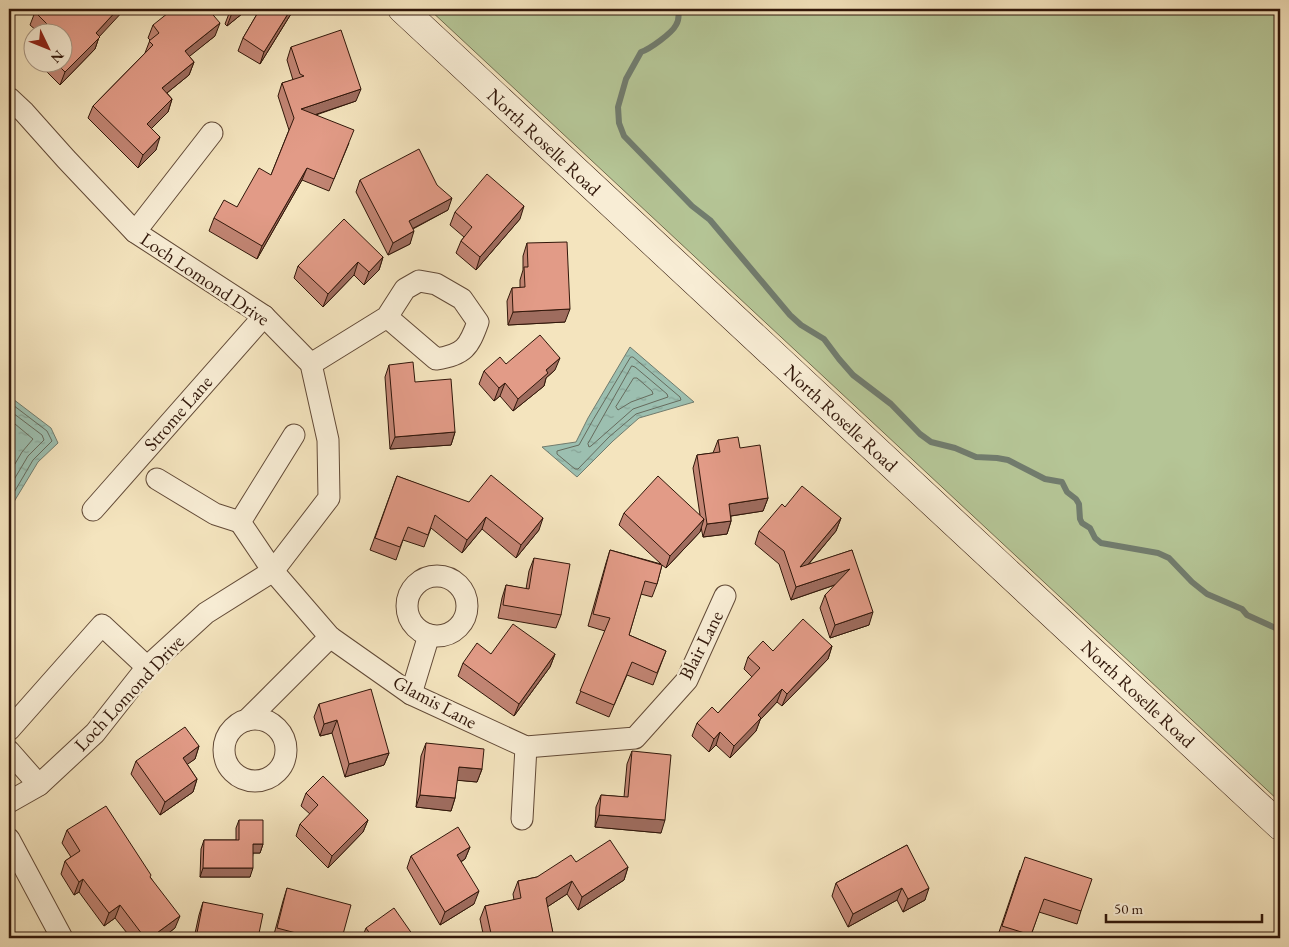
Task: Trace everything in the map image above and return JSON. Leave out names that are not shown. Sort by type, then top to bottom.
[{"type":"main road","name":"North Roselle Road","points":[[402,9],[1280,826]]},
{"type":"street","name":"Loch Lomond Drive","points":[[9,98],[135,232],[264,316],[311,364],[328,440],[329,498],[273,571],[206,612],[147,667],[95,733],[40,786],[9,802]]},
{"type":"street","points":[[135,232],[212,133]]},
{"type":"street","name":"Strome Lane","points":[[93,510],[264,316]]},
{"type":"street","points":[[311,364],[387,317]]},
{"type":"street","points":[[157,479],[215,514],[240,522],[294,435]]},
{"type":"street","name":"Glamis Lane","points":[[240,522],[273,571],[330,636],[411,694],[526,746],[635,738]]},
{"type":"street","name":"Blair Lane","points":[[635,738],[686,680],[725,596]]},
{"type":"street","points":[[9,730],[102,625],[147,667]]},
{"type":"street","points":[[411,694],[430,635]]},
{"type":"street","points":[[247,720],[330,636]]},
{"type":"street","points":[[522,819],[526,746]]},
{"type":"street","points":[[9,751],[40,786]]},
{"type":"street","points":[[9,839],[62,938]]},
{"type":"green space","points":[[429,9],[1280,9],[1280,802]]},
{"type":"water","points":[[630,347],[694,402],[639,418],[577,477],[542,447],[576,442]]},
{"type":"water","points":[[9,396],[51,428],[58,443],[38,462],[9,510]]},
{"type":"building","points":[[38,9],[118,9],[96,33],[100,37],[72,65],[72,22],[45,22],[35,12]]},
{"type":"building","points":[[173,9],[208,9],[220,23],[185,51],[194,62],[162,88],[172,99],[147,124],[160,137],[143,155],[93,106],[153,45],[149,41],[159,33],[153,25]]},
{"type":"building","points":[[260,9],[291,9],[264,52],[243,38]]},
{"type":"building","points":[[341,30],[361,89],[301,109],[354,130],[334,179],[307,168],[262,246],[214,218],[224,200],[237,207],[259,168],[271,175],[294,118],[282,83],[304,76],[300,74],[291,47]]},
{"type":"building","points":[[419,149],[437,185],[452,198],[409,221],[414,231],[393,243],[360,180]]},
{"type":"building","points":[[487,174],[524,206],[480,257],[461,241],[472,227],[455,212]]},
{"type":"building","points":[[344,219],[383,257],[369,272],[358,262],[328,294],[298,266]]},
{"type":"building","points":[[567,242],[570,309],[513,312],[512,288],[525,287],[524,267],[528,267],[527,243]]},
{"type":"building","points":[[540,335],[560,358],[546,370],[548,373],[518,399],[505,383],[499,388],[484,371],[500,357],[506,364]]},
{"type":"building","points":[[413,362],[415,382],[451,379],[455,432],[395,437],[389,365]]},
{"type":"building","points":[[738,437],[740,448],[760,445],[768,498],[729,504],[731,521],[707,524],[697,455],[720,452],[718,440]]},
{"type":"building","points":[[491,475],[543,518],[521,545],[486,517],[467,540],[435,515],[428,535],[408,527],[400,547],[375,538],[397,476],[469,502]]},
{"type":"building","points":[[658,476],[704,519],[670,556],[624,513]]},
{"type":"building","points":[[802,486],[841,518],[800,567],[852,550],[873,612],[835,625],[825,595],[850,569],[796,587],[784,551],[759,531],[782,504],[785,507]]},
{"type":"building","points":[[610,550],[662,565],[657,584],[645,581],[629,635],[666,651],[657,673],[632,662],[614,705],[580,691],[610,618],[593,614]]},
{"type":"building","points":[[534,558],[570,564],[561,615],[503,605],[506,585],[529,589]]},
{"type":"building","points":[[803,619],[832,646],[787,694],[782,689],[758,715],[761,718],[734,746],[720,732],[714,739],[697,723],[712,707],[718,713],[760,668],[748,657],[763,641],[773,651]]},
{"type":"building","points":[[513,624],[555,654],[519,704],[463,663],[477,643],[491,654]]},
{"type":"building","points":[[371,689],[389,753],[349,764],[337,720],[324,724],[319,704]]},
{"type":"building","points":[[185,727],[199,746],[183,758],[197,779],[165,802],[136,761]]},
{"type":"building","points":[[426,743],[484,749],[482,769],[459,767],[455,798],[420,795]]},
{"type":"building","points":[[632,751],[671,755],[665,820],[599,815],[601,795],[628,797]]},
{"type":"building","points":[[323,776],[368,820],[332,856],[300,824],[318,805],[306,793]]},
{"type":"building","points":[[106,806],[151,875],[150,877],[180,916],[150,938],[145,938],[120,905],[109,913],[83,879],[79,882],[65,861],[80,851],[67,830]]},
{"type":"building","points":[[239,820],[263,820],[263,844],[253,844],[253,868],[203,868],[204,840],[239,840]]},
{"type":"building","points":[[458,827],[470,847],[457,855],[479,891],[445,912],[411,856]]},
{"type":"building","points":[[610,840],[628,867],[582,897],[572,881],[546,898],[554,938],[492,938],[485,906],[521,898],[518,881],[537,877],[571,855],[576,862]]},
{"type":"building","points":[[907,845],[929,888],[908,899],[902,888],[853,914],[836,883]]},
{"type":"building","points":[[1025,857],[1092,879],[1081,911],[1044,899],[1031,935],[1002,926]]},
{"type":"building","points":[[287,888],[351,905],[342,938],[315,938],[277,928]]},
{"type":"building","points":[[203,902],[263,914],[258,938],[196,938]]},
{"type":"building","points":[[394,908],[415,938],[373,938],[366,928]]},
{"type":"waterway","points":[[678,9],[679,15],[674,28],[650,48],[641,52],[626,79],[618,107],[619,123],[624,136],[692,206],[710,220],[790,315],[801,325],[824,339],[853,375],[891,404],[920,434],[931,442],[955,448],[976,457],[1008,460],[1045,479],[1062,482],[1067,492],[1079,504],[1082,523],[1090,528],[1095,538],[1101,543],[1158,553],[1169,558],[1192,582],[1207,594],[1242,609],[1247,615],[1280,630]]}]
